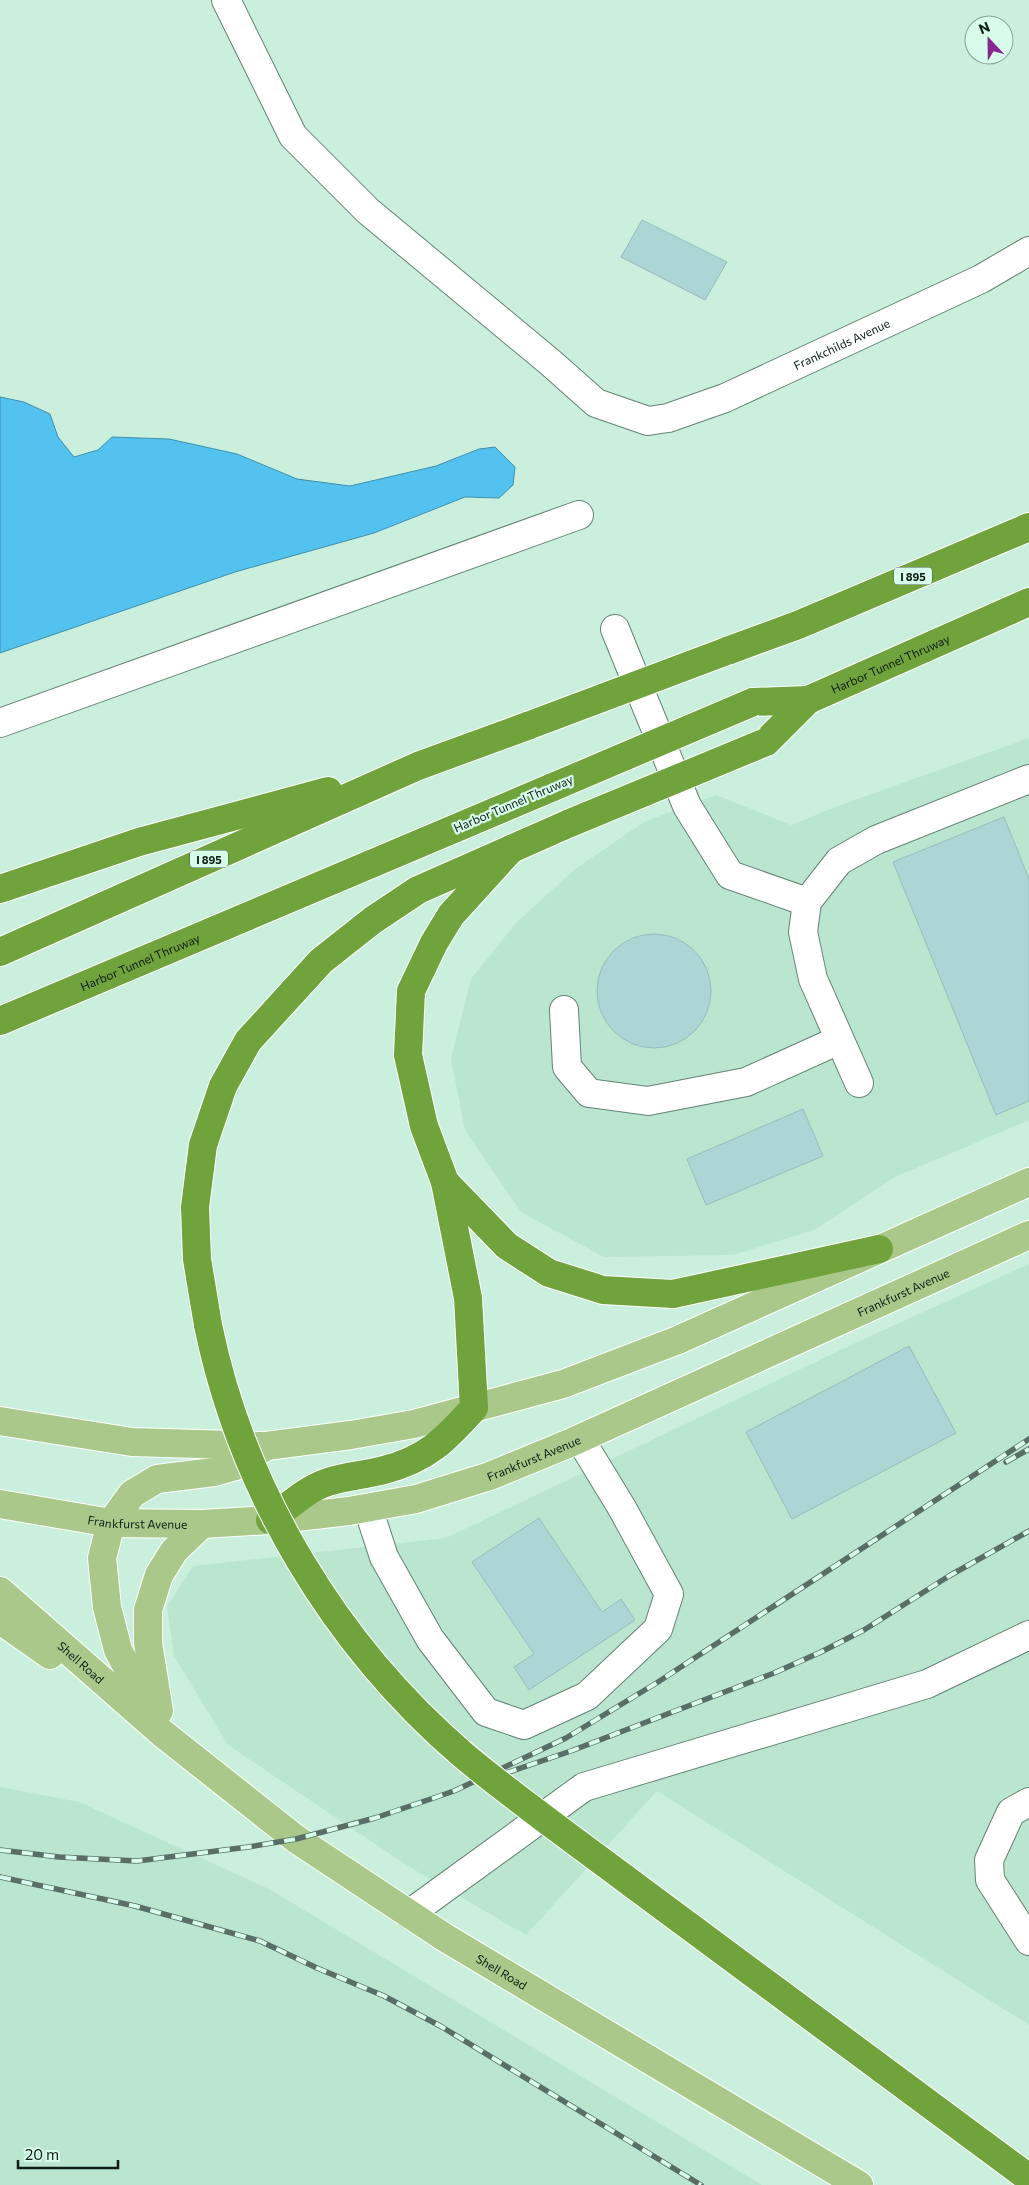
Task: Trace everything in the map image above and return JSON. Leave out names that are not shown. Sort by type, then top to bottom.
[{"type":"highway","name":"I 895","points":[[0,952],[418,766],[798,625],[1029,527]]},
{"type":"highway","name":"Harbor Tunnel Thruway","points":[[0,1021],[753,702],[808,700],[1029,602]]},
{"type":"highway","points":[[808,700],[766,742],[570,823],[418,890],[373,920],[321,961],[248,1041],[223,1086],[203,1145],[194,1207],[197,1259],[216,1367],[256,1477],[316,1588],[380,1674],[463,1754],[631,1883],[1029,2178]]},
{"type":"highway","points":[[0,889],[139,842],[418,766]]},
{"type":"highway","points":[[270,1520],[304,1494],[326,1482],[384,1470],[419,1458],[446,1439],[474,1408],[468,1298],[445,1182],[424,1126],[408,1055],[411,991],[434,943],[451,915],[511,849]]},
{"type":"highway","points":[[445,1182],[507,1246],[549,1273],[603,1290],[673,1294],[879,1249]]},
{"type":"main road","points":[[0,1421],[132,1442],[266,1446],[351,1435],[414,1424],[563,1384],[678,1340],[1029,1182]]},
{"type":"main road","name":"Frankfurst Avenue","points":[[0,1504],[111,1523],[202,1524],[270,1520],[368,1508],[416,1499],[490,1476],[580,1439],[1029,1235]]},
{"type":"main road","points":[[162,1732],[118,1650],[107,1607],[102,1558],[111,1523],[132,1494],[157,1480],[214,1472],[239,1464],[266,1446]]},
{"type":"main road","points":[[162,1732],[148,1643],[148,1610],[159,1575],[174,1550],[202,1524]]},
{"type":"main road","name":"Shell Road","points":[[0,1591],[162,1732],[296,1839],[444,1938],[859,2185]]},
{"type":"main road","name":"Shell Road","points":[[0,1620],[162,1732]]},
{"type":"lane","name":"Frankchilds Avenue","points":[[226,0],[293,136],[368,212],[551,363],[596,403],[648,421],[668,418],[725,398],[981,279],[1029,251]]},
{"type":"lane","points":[[0,724],[579,515]]},
{"type":"lane","points":[[615,629],[687,806],[730,875],[807,902]]},
{"type":"lane","points":[[859,1083],[813,979],[803,932],[807,902],[839,861],[876,840],[1029,779]]},
{"type":"lane","points":[[564,1010],[567,1067],[589,1093],[648,1101],[746,1082],[839,1040]]},
{"type":"lane","points":[[368,1508],[384,1557],[430,1639],[486,1712],[524,1725],[587,1696],[658,1629],[669,1594],[622,1508],[580,1439]]},
{"type":"lane","points":[[409,1914],[584,1786],[927,1684],[1029,1635]]},
{"type":"lane","points":[[1029,1802],[1011,1812],[990,1860],[990,1880],[1029,1941]]},
{"type":"shaded area","points":[[1029,738],[1029,1120],[895,1177],[814,1230],[733,1255],[604,1257],[521,1212],[465,1130],[451,1059],[471,979],[516,923],[574,870],[644,822],[716,795],[791,825],[838,806]]},
{"type":"shaded area","points":[[1029,1264],[1029,2025],[657,1791],[526,1935],[408,1866],[228,1745],[174,1656],[167,1606],[193,1566],[446,1538],[866,1338]]},
{"type":"shaded area","points":[[0,1787],[79,1802],[269,1889],[762,2185],[0,2185]]},
{"type":"water","points":[[0,397],[24,402],[50,414],[58,437],[74,457],[98,450],[112,437],[169,439],[237,454],[297,479],[350,486],[436,466],[479,449],[495,447],[515,467],[513,485],[499,498],[465,497],[374,533],[235,572],[0,653]]},
{"type":"building","points":[[642,220],[727,262],[705,300],[621,257]]},
{"type":"building","points":[[1004,817],[1029,879],[1029,1101],[996,1115],[893,862]]},
{"type":"building","points":[[654,934],[676,938],[694,951],[707,969],[711,991],[707,1013],[694,1031],[676,1044],[654,1048],[632,1044],[614,1031],[601,1013],[597,991],[601,969],[614,951],[632,938]]},
{"type":"building","points":[[803,1109],[823,1156],[706,1205],[687,1159]]},
{"type":"building","points":[[909,1346],[956,1433],[792,1519],[746,1432]]},
{"type":"building","points":[[539,1518],[602,1612],[621,1599],[635,1620],[529,1690],[514,1667],[534,1654],[472,1562]]},
{"type":"railway","points":[[0,1850],[59,1857],[137,1861],[248,1847],[296,1839],[375,1818],[454,1791],[566,1738],[658,1682],[1029,1439]]},
{"type":"railway","points":[[1006,1462],[1029,1449]]},
{"type":"railway","points":[[506,1773],[571,1751],[774,1673],[821,1652],[864,1630],[949,1576],[1029,1531]]},
{"type":"railway","points":[[0,1877],[135,1906],[260,1941],[317,1968],[384,1996],[442,2027],[701,2185]]}]
